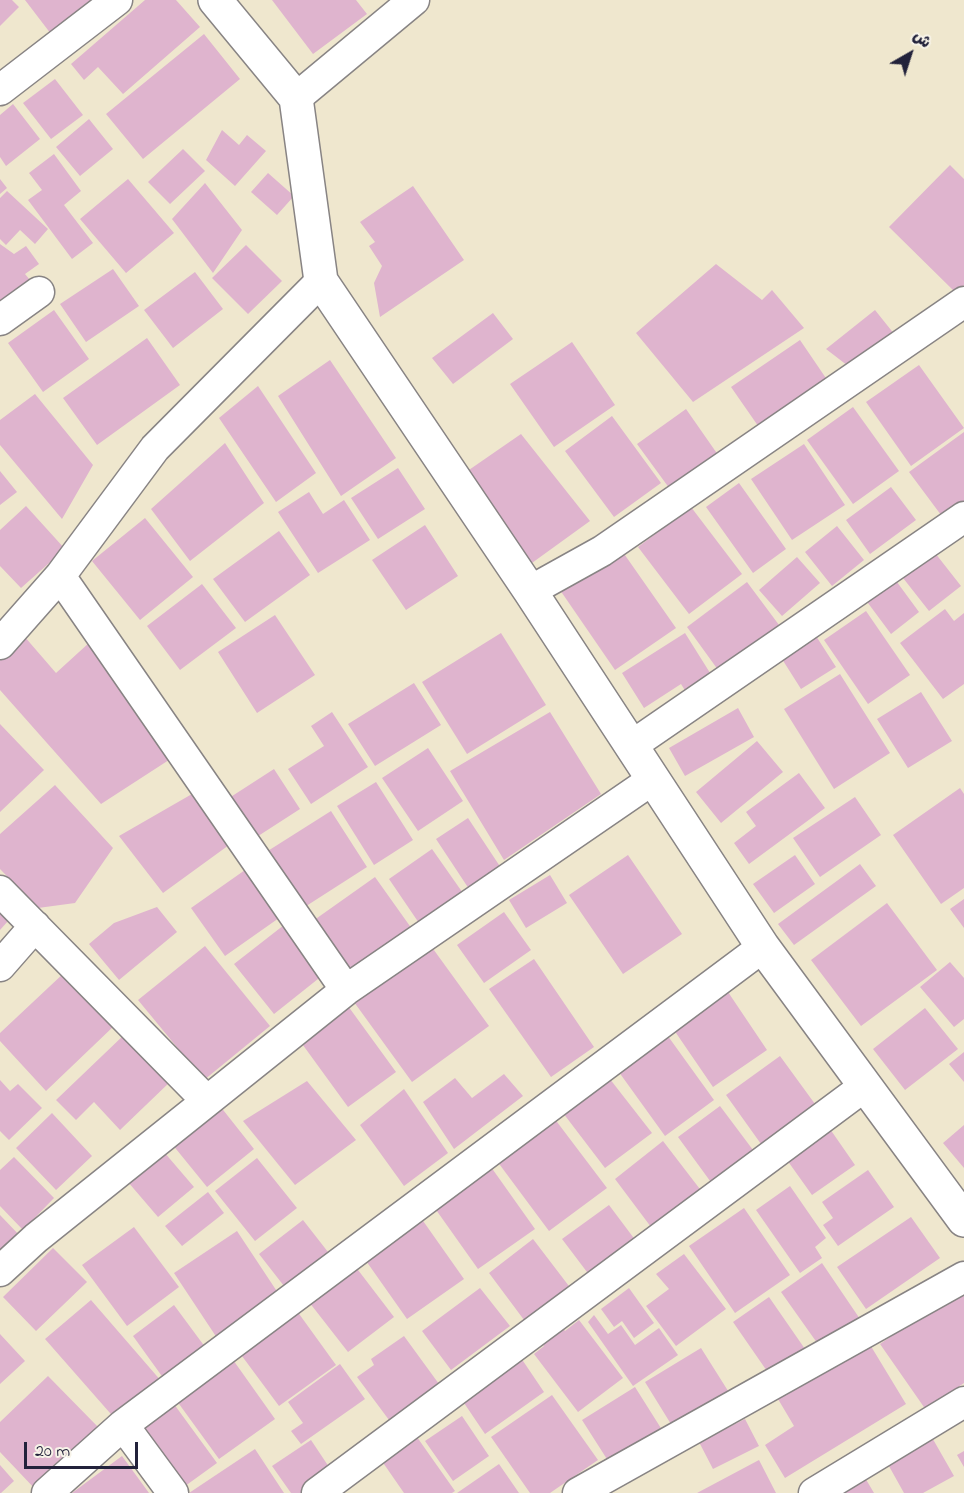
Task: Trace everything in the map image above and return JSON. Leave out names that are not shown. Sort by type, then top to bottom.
[{"type":"street","points":[[0,90],[117,0]]},
{"type":"street","points":[[215,0],[296,98],[321,281],[530,591],[763,947],[964,1220]]},
{"type":"street","points":[[296,98],[414,0]]},
{"type":"street","points":[[0,644],[60,576],[155,448],[321,281]]},
{"type":"street","points":[[0,320],[39,292]]},
{"type":"street","points":[[530,591],[602,551],[964,302]]},
{"type":"street","points":[[631,746],[964,517]]},
{"type":"street","points":[[60,576],[346,990]]},
{"type":"street","points":[[0,1271],[36,1238],[346,990],[652,780]]},
{"type":"street","points":[[0,891],[207,1101]]},
{"type":"street","points":[[0,966],[35,926]]},
{"type":"street","points":[[46,1493],[123,1425],[763,947]]},
{"type":"street","points":[[317,1493],[865,1086]]},
{"type":"street","points":[[579,1493],[964,1277]]},
{"type":"street","points":[[814,1493],[964,1402]]},
{"type":"street","points":[[123,1425],[173,1493]]},
{"type":"building","points":[[0,0],[12,0],[19,7],[0,26]]},
{"type":"building","points":[[25,0],[95,0],[51,34]]},
{"type":"building","points":[[145,0],[176,0],[200,27],[123,94],[98,67],[84,80],[71,64]]},
{"type":"building","points":[[272,0],[356,0],[367,14],[313,54]]},
{"type":"building","points":[[204,34],[240,79],[143,159],[106,114]]},
{"type":"building","points":[[55,79],[83,115],[51,139],[23,103]]},
{"type":"building","points":[[13,104],[40,139],[6,166],[0,157],[0,115]]},
{"type":"building","points":[[89,119],[113,149],[80,176],[56,147]]},
{"type":"building","points":[[222,130],[239,145],[247,135],[266,151],[235,186],[206,160]]},
{"type":"building","points":[[183,149],[205,171],[170,204],[148,182]]},
{"type":"building","points":[[54,154],[81,191],[64,205],[93,243],[72,259],[28,200],[42,190],[29,173]]},
{"type":"building","points":[[950,165],[964,179],[964,285],[956,293],[889,227]]},
{"type":"building","points":[[268,173],[294,196],[277,215],[251,192]]},
{"type":"building","points":[[0,179],[7,188],[0,194]]},
{"type":"building","points":[[128,179],[174,233],[126,273],[80,219]]},
{"type":"building","points":[[205,183],[242,230],[213,273],[172,219]]},
{"type":"building","points":[[413,186],[464,260],[380,317],[374,283],[382,266],[369,246],[375,242],[360,222]]},
{"type":"building","points":[[7,191],[48,229],[35,244],[20,230],[6,245],[0,239],[0,198]]},
{"type":"building","points":[[0,244],[14,254],[26,246],[39,264],[25,274],[30,280],[0,302]]},
{"type":"building","points":[[246,245],[282,281],[248,314],[212,278]]},
{"type":"building","points":[[716,264],[762,300],[772,290],[804,328],[693,402],[636,333]]},
{"type":"building","points":[[113,269],[139,306],[86,342],[60,304]]},
{"type":"building","points":[[195,272],[223,309],[173,348],[144,310]]},
{"type":"building","points":[[54,310],[89,359],[43,392],[8,343]]},
{"type":"building","points":[[875,310],[895,335],[852,369],[826,349]]},
{"type":"building","points":[[493,313],[513,339],[453,384],[432,358]]},
{"type":"building","points":[[147,338],[180,385],[97,445],[63,398]]},
{"type":"building","points":[[800,340],[832,387],[763,433],[731,387]]},
{"type":"building","points":[[572,342],[615,405],[554,447],[510,384]]},
{"type":"building","points":[[330,360],[396,458],[341,496],[278,396]]},
{"type":"building","points":[[919,365],[964,428],[911,466],[866,402]]},
{"type":"building","points":[[258,386],[316,473],[276,502],[219,418]]},
{"type":"building","points":[[35,394],[93,465],[62,519],[0,445],[0,420]]},
{"type":"building","points":[[853,407],[899,471],[853,504],[807,440]]},
{"type":"building","points":[[686,409],[723,462],[675,496],[637,444]]},
{"type":"building","points":[[612,416],[661,483],[614,517],[565,451]]},
{"type":"building","points":[[964,432],[964,505],[944,519],[909,472]]},
{"type":"building","points":[[521,434],[590,521],[525,568],[466,472]]},
{"type":"building","points":[[225,443],[264,503],[190,561],[151,509]]},
{"type":"building","points":[[804,444],[845,505],[792,540],[751,479]]},
{"type":"building","points":[[398,468],[425,509],[378,539],[351,498]]},
{"type":"building","points":[[0,471],[17,492],[0,505]]},
{"type":"building","points":[[739,483],[786,549],[753,573],[706,507]]},
{"type":"building","points":[[891,487],[916,520],[870,554],[846,520]]},
{"type":"building","points":[[309,492],[323,514],[344,500],[370,540],[318,573],[278,512]]},
{"type":"building","points":[[26,506],[65,549],[21,588],[0,566],[0,530]]},
{"type":"building","points":[[691,507],[742,574],[689,614],[638,547]]},
{"type":"building","points":[[145,518],[193,577],[140,620],[92,561]]},
{"type":"building","points":[[425,525],[458,576],[406,610],[372,560]]},
{"type":"building","points":[[837,526],[864,560],[832,586],[805,552]]},
{"type":"building","points":[[279,531],[310,575],[245,622],[213,579]]},
{"type":"building","points":[[928,544],[961,586],[929,611],[896,569]]},
{"type":"building","points":[[620,548],[676,628],[615,670],[560,590]]},
{"type":"building","points":[[797,557],[820,583],[782,616],[759,590]]},
{"type":"building","points":[[894,578],[919,612],[891,634],[865,599]]},
{"type":"building","points":[[747,582],[782,629],[721,674],[687,627]]},
{"type":"building","points":[[202,584],[236,628],[180,670],[147,626]]},
{"type":"building","points":[[945,609],[954,621],[964,613],[964,684],[943,699],[900,643]]},
{"type":"building","points":[[866,611],[910,675],[868,704],[824,640]]},
{"type":"building","points":[[275,615],[315,675],[257,713],[218,652]]},
{"type":"building","points":[[501,633],[546,705],[467,754],[422,682]]},
{"type":"building","points":[[685,633],[717,684],[691,700],[681,684],[644,708],[622,673]]},
{"type":"building","points":[[24,636],[56,673],[90,642],[172,758],[101,804],[0,690],[0,659]]},
{"type":"building","points":[[816,636],[836,667],[801,689],[782,659]]},
{"type":"building","points":[[840,674],[890,753],[834,789],[784,709]]},
{"type":"building","points":[[414,683],[441,725],[375,766],[348,724]]},
{"type":"building","points":[[921,692],[952,741],[908,768],[877,719]]},
{"type":"building","points":[[738,708],[754,737],[685,776],[669,748]]},
{"type":"building","points":[[332,712],[368,767],[311,804],[288,769],[324,746],[311,726]]},
{"type":"building","points":[[550,712],[601,794],[504,860],[450,771]]},
{"type":"building","points":[[0,724],[44,770],[0,812]]},
{"type":"building","points":[[757,741],[783,772],[721,823],[696,792]]},
{"type":"building","points":[[428,748],[463,801],[418,831],[382,778]]},
{"type":"building","points":[[274,769],[300,809],[252,840],[226,800]]},
{"type":"building","points":[[799,773],[825,808],[749,864],[734,843],[756,826],[746,812]]},
{"type":"building","points":[[376,782],[413,840],[374,865],[337,806]]},
{"type":"building","points":[[55,785],[113,848],[75,903],[38,908],[0,869],[0,834]]},
{"type":"building","points":[[960,788],[964,794],[964,888],[941,904],[893,835]]},
{"type":"building","points":[[192,794],[229,845],[163,893],[119,836]]},
{"type":"building","points":[[855,797],[881,835],[820,877],[793,838]]},
{"type":"building","points":[[331,811],[367,867],[300,910],[263,854]]},
{"type":"building","points":[[468,818],[503,871],[471,892],[436,839]]},
{"type":"building","points":[[432,849],[465,896],[421,926],[389,879]]},
{"type":"building","points":[[628,855],[682,934],[623,974],[569,895]]},
{"type":"building","points":[[795,855],[815,884],[774,913],[753,884]]},
{"type":"building","points":[[860,864],[876,886],[794,945],[778,924]]},
{"type":"building","points":[[245,870],[279,918],[225,956],[191,908]]},
{"type":"building","points":[[550,875],[567,903],[526,928],[509,900]]},
{"type":"building","points":[[375,877],[412,929],[346,975],[310,923]]},
{"type":"building","points":[[964,899],[964,928],[950,909]]},
{"type":"building","points":[[887,903],[937,970],[861,1026],[811,960]]},
{"type":"building","points":[[157,907],[177,932],[119,980],[89,944],[114,923]]},
{"type":"building","points":[[504,912],[531,950],[484,983],[457,945]]},
{"type":"building","points":[[0,914],[8,921],[0,930]]},
{"type":"building","points":[[284,925],[323,975],[274,1014],[234,964]]},
{"type":"building","points":[[205,946],[270,1026],[204,1080],[138,1000]]},
{"type":"building","points":[[431,946],[489,1026],[412,1082],[354,1002]]},
{"type":"building","points":[[534,959],[594,1047],[551,1077],[489,989]]},
{"type":"building","points":[[950,962],[964,978],[964,1019],[954,1027],[920,987]]},
{"type":"building","points":[[65,972],[115,1025],[46,1091],[0,1041],[0,1033]]},
{"type":"building","points":[[728,992],[767,1050],[713,1087],[674,1030]]},
{"type":"building","points":[[348,1006],[396,1072],[348,1107],[300,1041]]},
{"type":"building","points":[[925,1008],[958,1049],[905,1090],[873,1049]]},
{"type":"building","points":[[665,1032],[714,1100],[665,1136],[616,1068]]},
{"type":"building","points":[[126,1033],[172,1080],[120,1130],[94,1102],[76,1120],[56,1100]]},
{"type":"building","points":[[964,1052],[964,1082],[949,1064]]},
{"type":"building","points":[[780,1056],[815,1104],[761,1144],[726,1095]]},
{"type":"building","points":[[504,1074],[523,1096],[454,1149],[423,1102],[455,1078],[472,1098]]},
{"type":"building","points":[[606,1074],[652,1133],[605,1168],[560,1109]]},
{"type":"building","points":[[0,1080],[10,1091],[18,1084],[42,1108],[9,1140],[0,1131]]},
{"type":"building","points":[[307,1081],[356,1140],[295,1185],[243,1121]]},
{"type":"building","points":[[404,1089],[448,1153],[404,1186],[360,1125]]},
{"type":"building","points":[[220,1106],[254,1149],[207,1187],[172,1144]]},
{"type":"building","points":[[720,1106],[756,1154],[713,1185],[678,1137]]},
{"type":"building","points":[[52,1113],[92,1156],[56,1190],[16,1148]]},
{"type":"building","points":[[551,1114],[607,1188],[549,1231],[494,1157]]},
{"type":"building","points":[[964,1125],[964,1168],[943,1143]]},
{"type":"building","points":[[830,1129],[855,1165],[812,1195],[787,1160]]},
{"type":"building","points":[[663,1141],[706,1197],[657,1235],[615,1179]]},
{"type":"building","points":[[164,1152],[194,1187],[158,1217],[128,1182]]},
{"type":"building","points":[[14,1157],[54,1198],[23,1230],[0,1206],[0,1170]]},
{"type":"building","points":[[257,1158],[297,1208],[255,1241],[215,1191]]},
{"type":"building","points":[[491,1167],[535,1229],[478,1269],[434,1207]]},
{"type":"building","points":[[868,1170],[894,1207],[838,1246],[823,1225],[833,1218],[822,1202]]},
{"type":"building","points":[[790,1186],[826,1238],[815,1247],[822,1258],[800,1273],[756,1210]]},
{"type":"building","points":[[208,1192],[224,1213],[182,1246],[165,1226]]},
{"type":"building","points":[[609,1205],[636,1241],[590,1276],[562,1239]]},
{"type":"building","points":[[744,1208],[790,1275],[735,1313],[689,1246]]},
{"type":"building","points":[[0,1215],[23,1239],[0,1262]]},
{"type":"building","points":[[911,1217],[940,1258],[866,1309],[837,1267]]},
{"type":"building","points":[[421,1218],[464,1279],[407,1319],[364,1258]]},
{"type":"building","points":[[303,1220],[328,1252],[284,1286],[259,1254]]},
{"type":"building","points":[[134,1227],[179,1287],[127,1326],[82,1265]]},
{"type":"building","points":[[237,1231],[282,1299],[219,1341],[174,1273]]},
{"type":"building","points":[[533,1239],[575,1294],[530,1328],[489,1273]]},
{"type":"building","points":[[53,1248],[87,1282],[36,1331],[3,1297]]},
{"type":"building","points":[[684,1254],[726,1309],[676,1346],[646,1306],[669,1289],[656,1274]]},
{"type":"building","points":[[822,1263],[860,1319],[820,1347],[781,1292]]},
{"type":"building","points":[[355,1266],[394,1317],[348,1352],[309,1302]]},
{"type":"building","points":[[964,1286],[964,1383],[926,1410],[880,1344]]},
{"type":"building","points":[[480,1288],[510,1326],[451,1370],[422,1331]]},
{"type":"building","points":[[629,1288],[654,1323],[634,1338],[622,1321],[614,1327],[601,1309]]},
{"type":"building","points":[[769,1297],[805,1349],[769,1374],[733,1322]]},
{"type":"building","points":[[91,1300],[162,1382],[117,1421],[45,1339]]},
{"type":"building","points":[[174,1305],[211,1355],[169,1386],[133,1336]]},
{"type":"building","points":[[297,1311],[336,1365],[279,1406],[239,1352]]},
{"type":"building","points":[[594,1315],[608,1334],[621,1325],[635,1345],[659,1328],[678,1355],[633,1386],[588,1322]]},
{"type":"building","points":[[557,1320],[565,1331],[579,1320],[623,1378],[578,1412],[534,1354],[544,1346],[536,1336]]},
{"type":"building","points":[[0,1334],[25,1361],[0,1384]]},
{"type":"building","points":[[404,1336],[439,1384],[389,1420],[357,1377],[374,1365],[371,1359]]},
{"type":"building","points":[[869,1343],[906,1404],[785,1478],[765,1445],[794,1426],[778,1399]]},
{"type":"building","points":[[701,1348],[730,1394],[674,1429],[645,1382]]},
{"type":"building","points":[[231,1357],[275,1419],[219,1459],[174,1397]]},
{"type":"building","points":[[521,1358],[544,1392],[485,1434],[462,1400]]},
{"type":"building","points":[[340,1364],[365,1399],[301,1444],[291,1431],[303,1423],[288,1402]]},
{"type":"building","points":[[48,1376],[99,1428],[36,1490],[0,1452],[0,1422]]},
{"type":"building","points":[[635,1387],[664,1433],[612,1467],[582,1420]]},
{"type":"building","points":[[552,1395],[598,1460],[550,1493],[530,1493],[491,1437]]},
{"type":"building","points":[[171,1400],[217,1463],[181,1489],[135,1426]]},
{"type":"building","points":[[462,1416],[489,1456],[453,1481],[425,1441]]},
{"type":"building","points":[[745,1419],[759,1446],[713,1469],[699,1442]]},
{"type":"building","points":[[412,1430],[455,1491],[452,1493],[404,1493],[377,1454]]},
{"type":"building","points":[[930,1434],[954,1476],[923,1493],[904,1493],[885,1459]]},
{"type":"building","points":[[311,1440],[335,1476],[310,1493],[291,1493],[272,1466]]},
{"type":"building","points":[[255,1449],[284,1493],[189,1493]]},
{"type":"building","points":[[964,1451],[964,1467],[957,1455]]},
{"type":"building","points":[[122,1456],[149,1493],[72,1493]]},
{"type":"building","points":[[759,1460],[776,1493],[697,1493]]},
{"type":"building","points":[[499,1464],[519,1493],[457,1493]]},
{"type":"building","points":[[0,1465],[14,1481],[1,1493],[0,1493]]},
{"type":"building","points":[[864,1476],[874,1493],[833,1493]]}]
